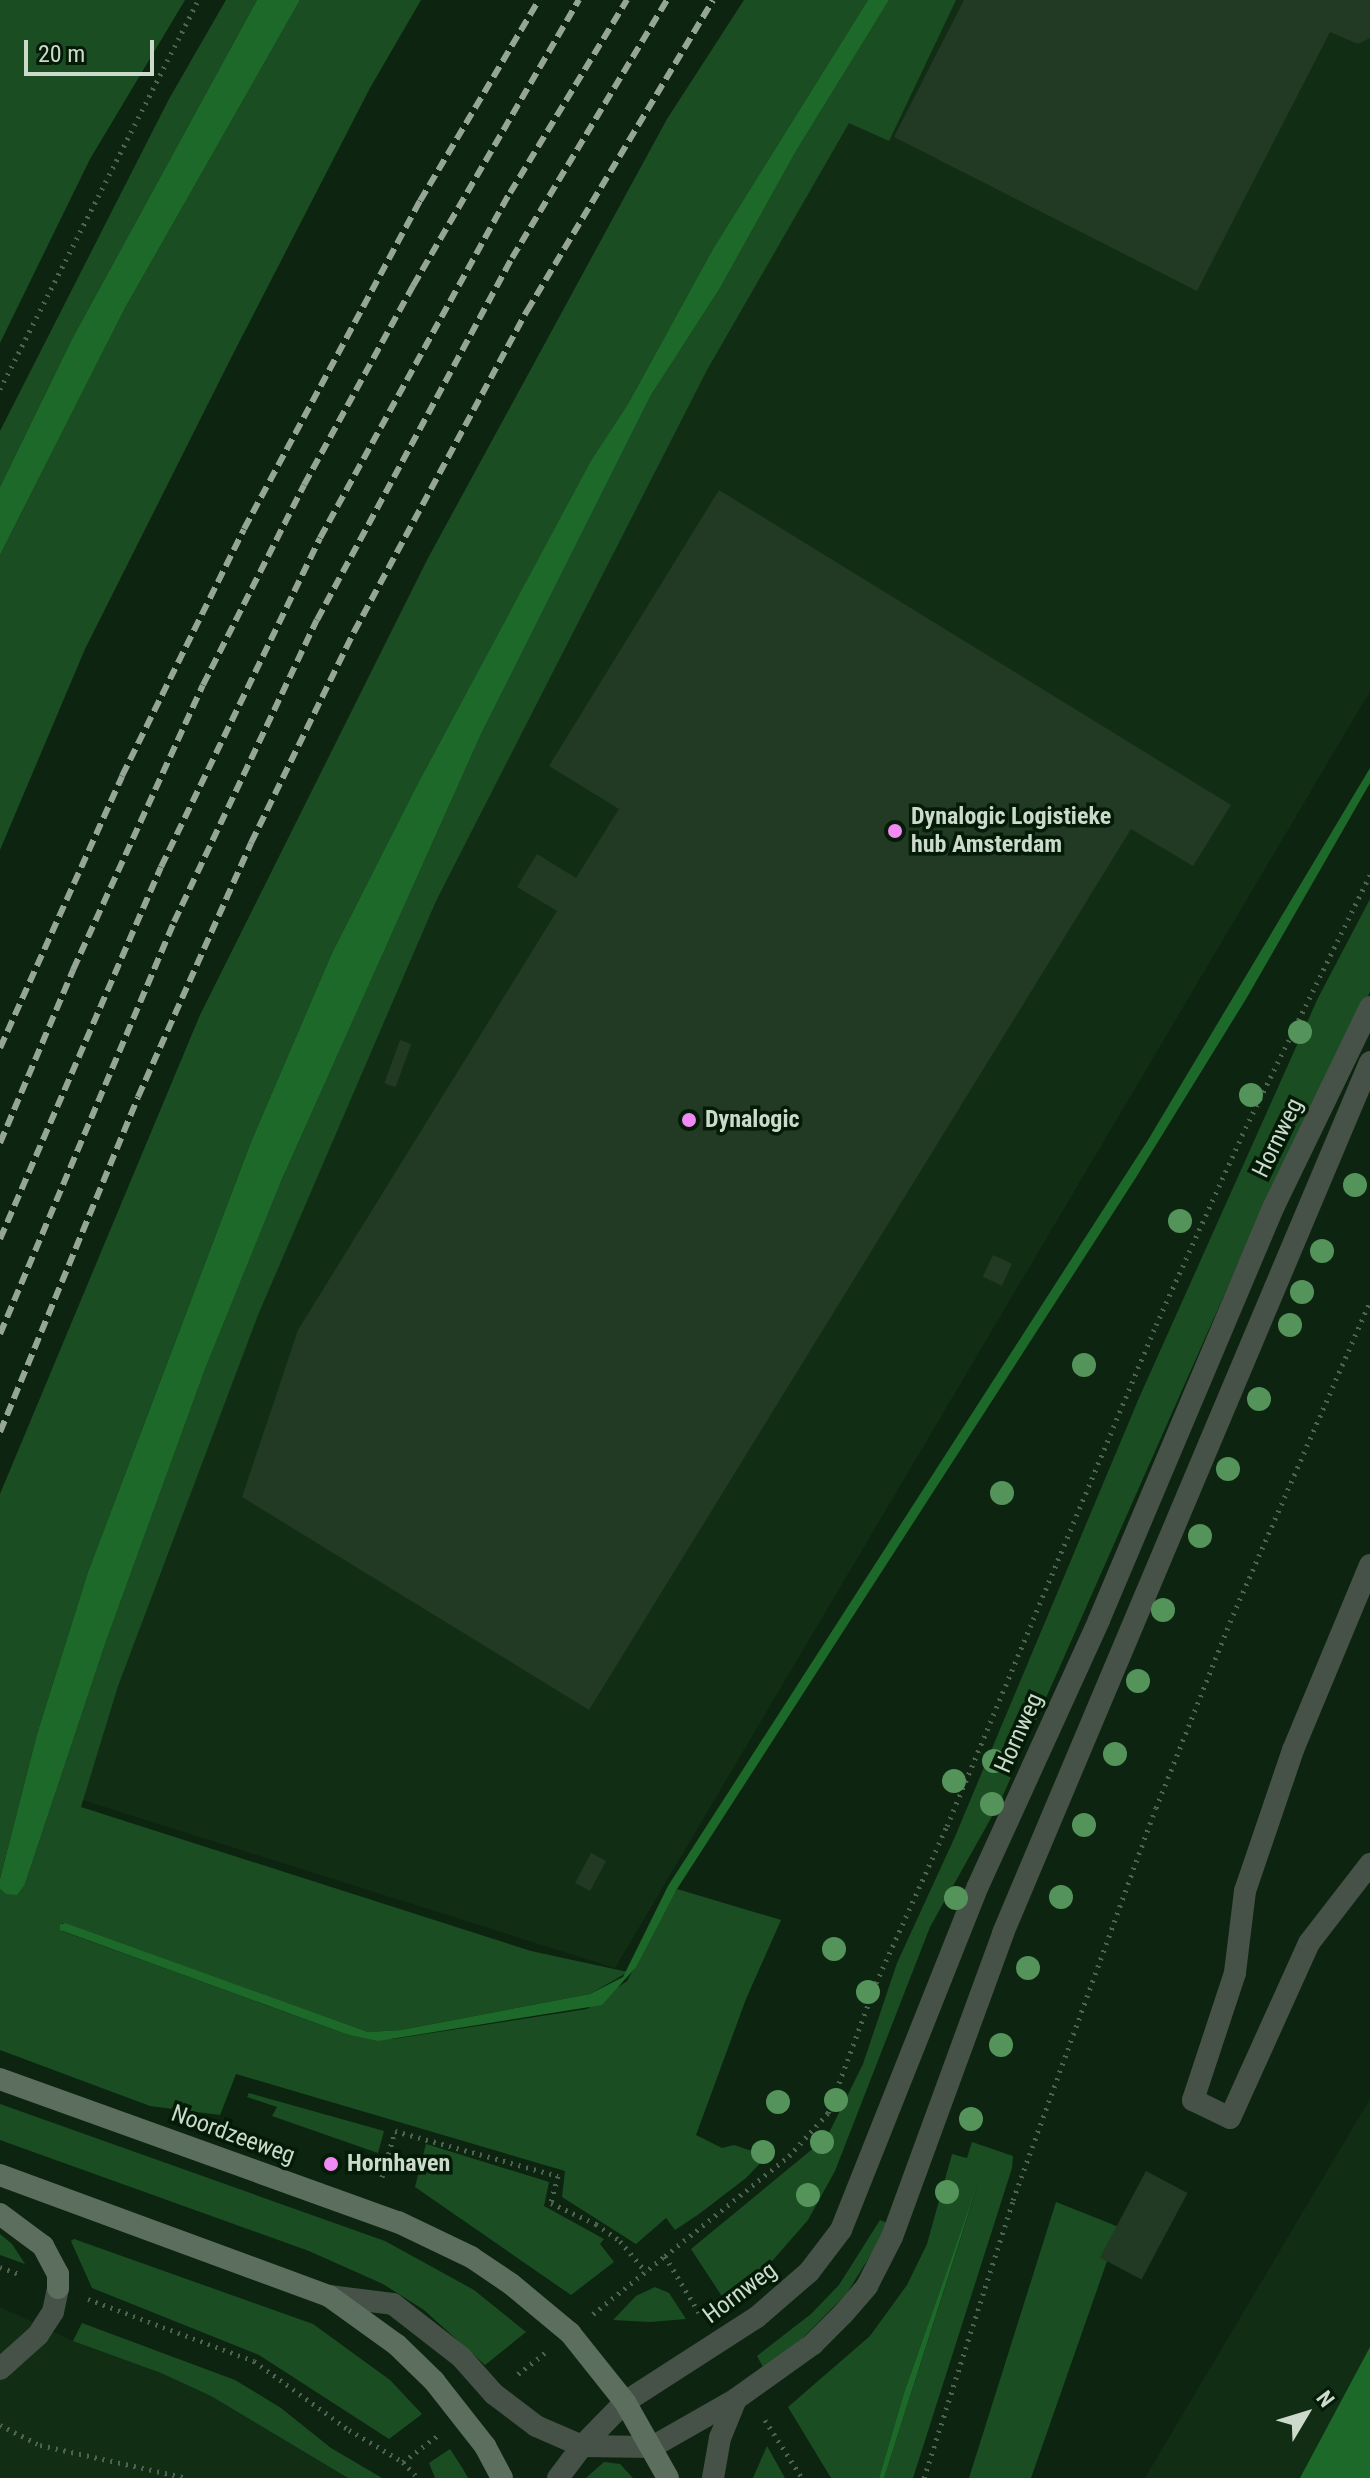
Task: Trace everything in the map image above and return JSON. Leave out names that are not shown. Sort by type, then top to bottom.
[{"type":"main road","name":"Noordzeeweg","points":[[0,2079],[398,2222],[452,2247],[511,2284],[570,2333],[625,2402],[668,2478]]},
{"type":"main road","points":[[0,2175],[329,2296],[397,2345],[434,2381],[485,2446],[502,2478]]},
{"type":"main road","points":[[0,2214],[43,2246],[58,2274],[58,2288]]},
{"type":"street","name":"Hornweg","points":[[625,2402],[757,2317],[809,2272],[841,2230],[978,1886],[1099,1620],[1274,1206],[1370,1007]]},
{"type":"street","points":[[329,2296],[393,2304],[461,2357],[494,2394],[536,2426],[582,2446],[652,2447],[736,2399],[813,2344],[867,2286],[892,2237],[1003,1933],[1370,1062]]},
{"type":"street","points":[[1364,1873],[1309,1943],[1230,2118],[1193,2100],[1235,1973],[1245,1891],[1293,1750],[1370,1565]]},
{"type":"street","points":[[0,2369],[38,2335],[53,2312],[58,2288]]},
{"type":"street","points":[[713,2478],[720,2438],[736,2399]]},
{"type":"street","points":[[558,2478],[582,2446],[625,2402]]},
{"type":"path","points":[[0,389],[198,0]]},
{"type":"path","name":"Hornweg","points":[[665,2256],[789,2156],[828,2113],[876,1983],[947,1826],[1156,1325],[1242,1135],[1370,875]]},
{"type":"path","points":[[924,2478],[1013,2200],[1146,1836],[1230,1622],[1370,1302]]},
{"type":"path","points":[[382,2177],[395,2131],[558,2176],[551,2203],[620,2241],[646,2272]]},
{"type":"path","points":[[0,2267],[254,2361],[349,2430],[403,2462],[418,2478]]},
{"type":"path","points":[[0,2425],[40,2445],[188,2478]]},
{"type":"shaded area","points":[[0,0],[185,0],[90,159],[0,343]]},
{"type":"shaded area","points":[[226,0],[257,0],[72,339],[0,487],[0,431],[169,99]]},
{"type":"shaded area","points":[[257,0],[300,0],[125,308],[0,555],[0,487],[72,339]]},
{"type":"shaded area","points":[[300,0],[421,0],[370,88],[85,649],[0,850],[0,555],[125,308]]},
{"type":"shaded area","points":[[744,0],[868,0],[713,249],[628,404],[591,462],[416,787],[332,953],[251,1142],[88,1572],[37,1734],[0,1879],[0,1494],[200,1015],[427,560],[667,119]]},
{"type":"shaded area","points":[[868,0],[889,0],[796,151],[720,288],[651,395],[481,734],[282,1179],[205,1369],[105,1644],[25,1884],[17,1895],[6,1894],[0,1889],[0,1879],[37,1734],[88,1572],[251,1142],[332,953],[416,787],[591,461],[628,404],[713,249]]},
{"type":"shaded area","points":[[869,0],[1370,0],[1370,691],[615,1968],[54,1791],[199,1278],[613,363]]},
{"type":"shaded area","points":[[889,0],[956,0],[889,141],[849,123],[707,370],[436,901],[258,1315],[118,1686],[81,1807],[531,1951],[628,1972],[590,1994],[401,2030],[368,2032],[62,1923],[62,1931],[346,2034],[393,2039],[587,2009],[627,1981],[677,1889],[781,1920],[746,1999],[696,2135],[722,2148],[734,2145],[767,2156],[746,2178],[699,2214],[675,2230],[666,2218],[636,2244],[562,2197],[565,2171],[236,2074],[220,2115],[150,2106],[0,2050],[0,1889],[6,1894],[25,1884],[105,1644],[205,1369],[282,1179],[481,734],[651,395],[720,288],[796,151]]},
{"type":"shaded area","points":[[1370,768],[1370,783],[1246,999],[1135,1179],[677,1889],[636,1967],[602,2005],[378,2041],[346,2034],[60,1930],[60,1925],[65,1923],[368,2032],[401,2030],[590,1994],[623,1977],[668,1886],[1148,1140]]},
{"type":"shaded area","points":[[1370,899],[1370,992],[1263,1207],[1000,1802],[930,1927],[835,2171],[808,2220],[773,2260],[725,2301],[691,2249],[827,2137],[863,2064],[897,1963],[954,1839],[1139,1398],[1318,998]]},
{"type":"shaded area","points":[[249,2093],[384,2131],[378,2153],[272,2116],[277,2107],[247,2097]]},
{"type":"shaded area","points":[[1370,2099],[1370,2478],[1145,2478]]},
{"type":"shaded area","points":[[0,2104],[385,2241],[474,2290],[526,2332],[485,2365],[424,2310],[383,2284],[309,2251],[0,2140]]},
{"type":"shaded area","points":[[972,2142],[1013,2156],[1012,2168],[913,2478],[884,2478],[980,2178],[904,2393],[879,2478],[831,2478],[788,2407],[870,2336],[907,2285],[927,2244],[952,2154],[967,2158]]},
{"type":"shaded area","points":[[426,2144],[549,2182],[544,2206],[604,2239],[600,2244],[614,2262],[571,2295],[415,2187]]},
{"type":"shaded area","points":[[980,2177],[884,2478],[879,2478],[904,2393]]},
{"type":"shaded area","points":[[1056,2202],[1119,2227],[1031,2478],[969,2478]]},
{"type":"shaded area","points":[[880,2220],[890,2224],[847,2293],[795,2346],[763,2367],[757,2356],[811,2314],[839,2285]]},
{"type":"shaded area","points":[[0,2234],[12,2244],[25,2264],[0,2255]]},
{"type":"shaded area","points":[[74,2239],[313,2324],[390,2380],[422,2414],[389,2439],[259,2355],[92,2288],[71,2241]]},
{"type":"shaded area","points":[[655,2287],[669,2293],[686,2319],[650,2322],[613,2320],[636,2296]]},
{"type":"shaded area","points":[[0,2307],[73,2341],[161,2373],[211,2396],[348,2478],[0,2478]]},
{"type":"shaded area","points":[[82,2323],[235,2380],[281,2408],[331,2448],[382,2478],[348,2478],[211,2396],[161,2373],[73,2341]]},
{"type":"shaded area","points":[[1370,2347],[1370,2478],[1300,2478]]},
{"type":"shaded area","points":[[767,2446],[785,2478],[753,2478]]},
{"type":"shaded area","points":[[450,2449],[468,2478],[435,2478],[429,2463]]},
{"type":"shaded area","points":[[604,2462],[620,2464],[633,2478],[586,2478]]},
{"type":"building","points":[[964,0],[1370,0],[1370,38],[1358,44],[1330,32],[1197,291],[894,137]]},
{"type":"building","name":"Dynalogic","points":[[719,490],[1231,805],[1193,866],[1131,829],[589,1710],[242,1497],[298,1330],[557,911],[517,887],[537,854],[576,878],[619,809],[549,766]]},
{"type":"building","points":[[400,1040],[411,1044],[396,1087],[384,1083]]},
{"type":"building","points":[[993,1255],[1012,1264],[1002,1286],[983,1277]]},
{"type":"building","points":[[591,1853],[606,1861],[590,1891],[575,1883]]},
{"type":"building","points":[[1146,2171],[1187,2193],[1141,2280],[1100,2258]]},
{"type":"railway","points":[[0,1048],[122,776],[244,529],[420,201],[539,0]]},
{"type":"railway","points":[[0,1143],[73,970],[203,685],[304,485],[413,286],[579,0]]},
{"type":"railway","points":[[0,1239],[161,867],[320,538],[510,193],[627,0]]},
{"type":"railway","points":[[0,1334],[174,922],[317,620],[512,258],[667,0]]},
{"type":"railway","points":[[0,1432],[138,1097],[251,843],[354,632],[527,311],[713,0]]},
{"type":"place","name":"Dynalogic Logistieke hub Amsterdam","points":[[895,831]]},
{"type":"place","name":"Dynalogic","points":[[689,1120]]},
{"type":"place","name":"Hornhaven","points":[[331,2164]]}]
